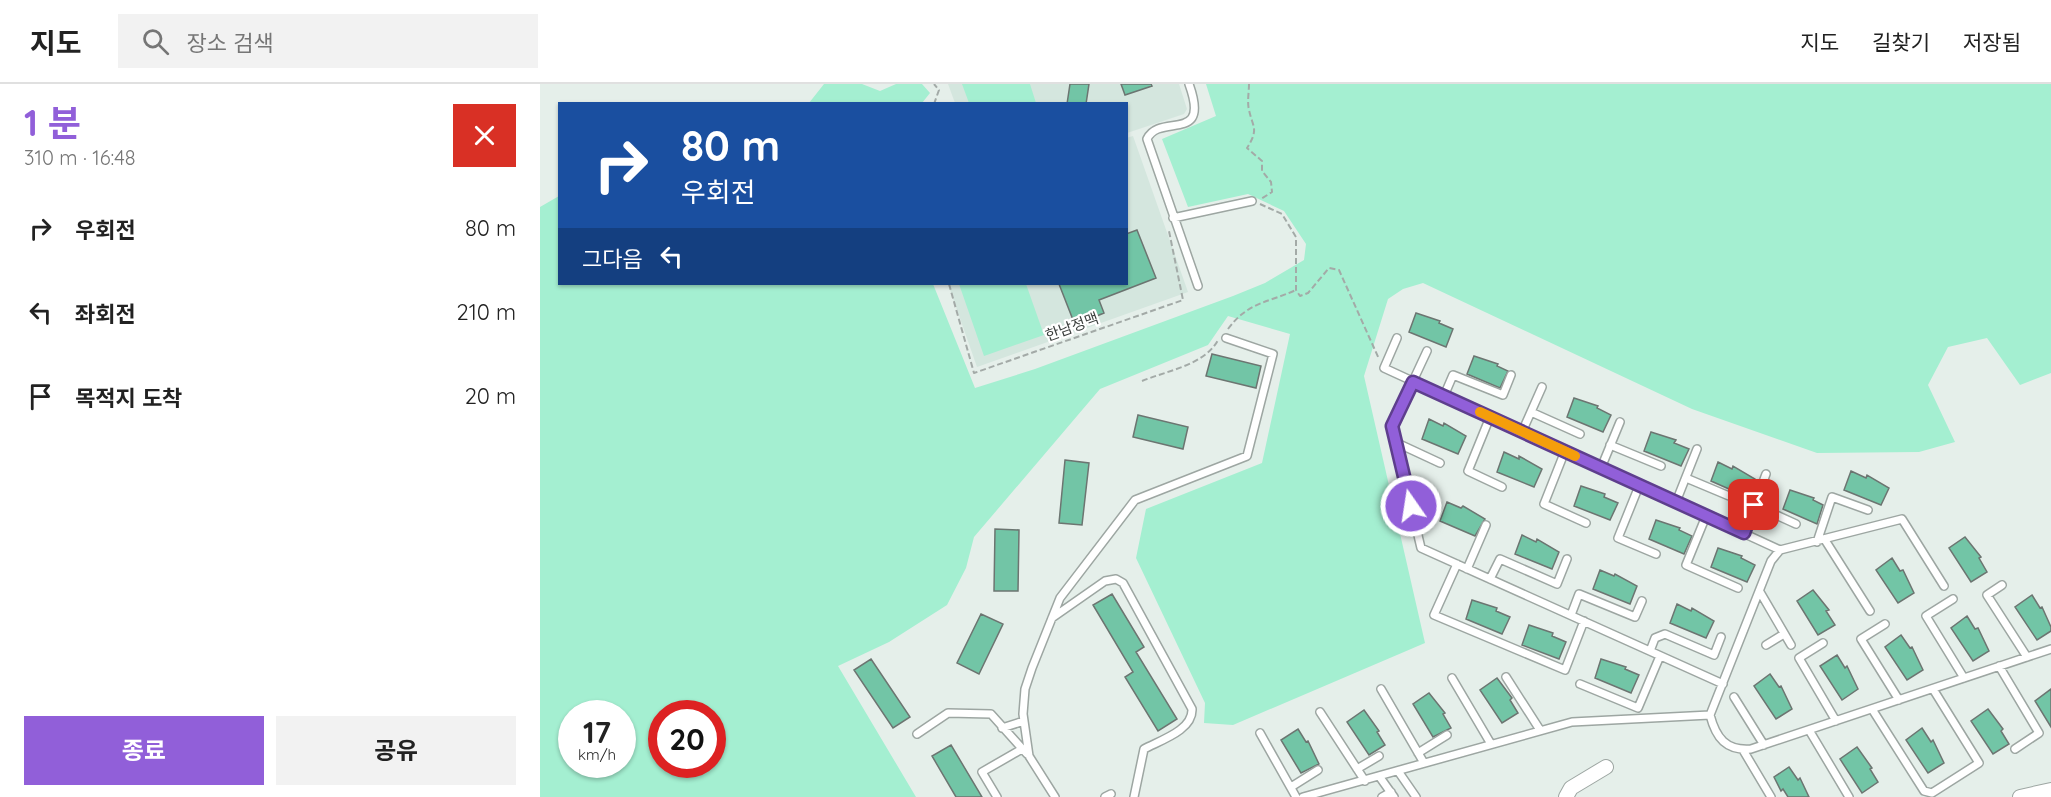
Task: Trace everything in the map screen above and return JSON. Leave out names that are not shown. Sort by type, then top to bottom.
[{"type":"street","points":[[1566,797],[1571,788],[1606,767]]},
{"type":"street","points":[[2020,797],[2051,790]]},
{"type":"lane","points":[[1189,84],[1197,108],[1195,114],[1188,120],[1150,134],[1147,139],[1198,286]]},
{"type":"lane","points":[[1173,218],[1252,201]]},
{"type":"lane","points":[[1029,756],[1024,721],[1026,689],[1060,598],[1074,577],[1135,500],[1247,456],[1273,354],[1226,338]]},
{"type":"lane","points":[[1397,338],[1384,368],[1780,550],[1902,519],[1944,586]]},
{"type":"lane","points":[[1428,351],[1392,426],[1421,548],[1723,684]]},
{"type":"lane","points":[[1444,396],[1453,375],[1503,395],[1511,375]]},
{"type":"lane","points":[[1522,432],[1542,387]]},
{"type":"lane","points":[[1531,412],[1580,434]]},
{"type":"lane","points":[[1490,417],[1468,471],[1502,487]]},
{"type":"lane","points":[[1601,468],[1620,422]]},
{"type":"lane","points":[[1397,443],[1440,462]]},
{"type":"lane","points":[[1610,445],[1662,466]]},
{"type":"lane","points":[[1676,502],[1697,448]]},
{"type":"lane","points":[[1565,451],[1544,504],[1586,523]]},
{"type":"lane","points":[[1744,533],[1766,474]]},
{"type":"lane","points":[[1686,478],[1729,496]]},
{"type":"lane","points":[[1640,486],[1618,538],[1656,554]]},
{"type":"lane","points":[[1817,542],[1832,497],[1868,510]]},
{"type":"lane","points":[[1754,505],[1796,524]]},
{"type":"lane","points":[[1706,516],[1686,565],[1738,588]]},
{"type":"lane","points":[[1467,569],[1486,525]]},
{"type":"lane","points":[[1825,540],[1870,611]]},
{"type":"lane","points":[[1780,550],[1771,561],[1710,715],[1714,729],[1728,747],[1743,750],[1764,745],[2051,649]]},
{"type":"lane","points":[[1490,579],[1500,559],[1557,584],[1567,559]]},
{"type":"lane","points":[[1457,564],[1434,615],[1565,670],[1584,621]]},
{"type":"lane","points":[[1051,619],[1105,581],[1116,579],[1123,583],[1191,709],[1192,718],[1186,726],[1144,749],[1134,797]]},
{"type":"lane","points":[[2002,585],[1987,595],[2027,657]]},
{"type":"lane","points":[[1760,592],[1791,645]]},
{"type":"lane","points":[[1571,615],[1579,594],[1635,617],[1642,601]]},
{"type":"lane","points":[[1953,599],[1926,616],[1964,678]]},
{"type":"lane","points":[[1885,624],[1861,639],[1899,700]]},
{"type":"lane","points":[[1650,651],[1655,638],[1665,634],[1714,656],[1721,637]]},
{"type":"lane","points":[[1766,645],[1784,634]]},
{"type":"lane","points":[[1823,643],[1799,658],[1836,721]]},
{"type":"lane","points":[[1580,684],[1638,708],[1660,656]]},
{"type":"lane","points":[[1999,666],[2039,733],[2015,749]]},
{"type":"lane","points":[[1506,677],[1540,730]]},
{"type":"lane","points":[[1452,678],[1491,744]]},
{"type":"lane","points":[[1872,709],[1924,791],[1932,793],[1979,763],[1933,688]]},
{"type":"lane","points":[[1381,689],[1424,763]]},
{"type":"lane","points":[[1734,697],[1764,745]]},
{"type":"lane","points":[[1320,712],[1365,781]]},
{"type":"lane","points":[[917,734],[948,713],[991,714],[1029,756],[1054,797]]},
{"type":"lane","points":[[1303,797],[1572,722],[1710,715]]},
{"type":"lane","points":[[1002,728],[1024,721]]},
{"type":"lane","points":[[1809,730],[1849,797]]},
{"type":"lane","points":[[1260,734],[1296,797]]},
{"type":"lane","points":[[1418,753],[1447,735]]},
{"type":"lane","points":[[997,797],[982,772],[1022,749]]},
{"type":"lane","points":[[1743,750],[1771,797]]},
{"type":"lane","points":[[1357,769],[1379,756]]},
{"type":"lane","points":[[1291,787],[1318,771]]},
{"type":"lane","points":[[1398,771],[1416,797]]},
{"type":"lane","points":[[1379,776],[1393,794],[1382,797]]},
{"type":"path","points":[[934,84],[939,90],[935,102]]},
{"type":"path","points":[[1249,84],[1249,110],[1253,119],[1254,137],[1247,148],[1263,161],[1262,171],[1272,182],[1272,192],[1264,199],[1252,201]]},
{"type":"path","points":[[1252,201],[1282,214],[1290,223],[1296,237],[1296,290],[1300,296],[1308,293],[1329,268],[1339,270],[1384,368]]},
{"type":"path","name":"한남정맥","points":[[949,285],[974,373],[1183,300],[1167,222],[1173,218]]},
{"type":"shaded area","points":[[948,84],[1179,84],[1187,109],[1184,114],[1128,133],[1128,102],[955,102]]},
{"type":"shaded area","points":[[1133,136],[1188,292],[977,367],[948,285],[1128,285],[1128,137]]},
{"type":"green space","points":[[824,84],[862,84],[880,91],[896,84],[922,84],[930,93],[923,102],[810,102]]},
{"type":"green space","points":[[962,84],[1030,84],[1036,102],[969,102]]},
{"type":"green space","points":[[1206,84],[2051,84],[2051,373],[2020,385],[1987,338],[1948,347],[1928,385],[1955,442],[1919,452],[1817,453],[1692,409],[1423,283],[1403,289],[1388,299],[1364,376],[1425,643],[1233,725],[1204,723],[1205,703],[1136,558],[1146,509],[1262,463],[1290,334],[1228,316],[1208,345],[1100,389],[974,537],[966,568],[947,605],[889,642],[838,666],[916,797],[540,797],[540,207],[558,197],[558,285],[933,285],[975,388],[1035,369],[1233,296],[1265,283],[1304,260],[1306,244],[1284,211],[1248,194],[1188,207],[1162,139],[1216,116]]},
{"type":"green space","points":[[959,285],[1026,285],[1044,335],[984,356]]},
{"type":"building","points":[[1070,84],[1089,84],[1086,102],[1067,102]]},
{"type":"building","points":[[1121,84],[1151,84],[1152,86],[1125,95]]},
{"type":"building","points":[[1137,230],[1156,278],[1099,300],[1104,313],[1075,325],[1059,285],[1128,285],[1128,233]]},
{"type":"building","points":[[1416,313],[1440,321],[1439,323],[1453,329],[1446,347],[1409,332]]},
{"type":"building","points":[[1212,354],[1261,366],[1256,388],[1206,376]]},
{"type":"building","points":[[1474,356],[1498,364],[1497,366],[1508,371],[1500,388],[1467,374]]},
{"type":"building","points":[[1574,398],[1598,406],[1597,408],[1611,415],[1603,432],[1567,417]]},
{"type":"building","points":[[1138,415],[1188,427],[1183,449],[1133,437]]},
{"type":"building","points":[[1429,419],[1443,426],[1444,423],[1466,436],[1458,454],[1422,439]]},
{"type":"building","points":[[1651,432],[1676,440],[1674,443],[1689,449],[1681,466],[1644,451]]},
{"type":"building","points":[[1504,452],[1519,459],[1519,456],[1542,469],[1534,487],[1497,472]]},
{"type":"building","points":[[1065,460],[1089,463],[1082,525],[1059,523]]},
{"type":"building","points":[[1718,462],[1732,469],[1733,466],[1755,479],[1747,497],[1711,481]]},
{"type":"building","points":[[1851,471],[1866,478],[1867,475],[1889,488],[1881,505],[1844,490]]},
{"type":"building","points":[[1581,486],[1605,494],[1604,497],[1618,503],[1610,520],[1574,506]]},
{"type":"building","points":[[1790,490],[1814,498],[1813,500],[1823,505],[1817,524],[1783,509]]},
{"type":"building","points":[[1447,502],[1461,508],[1463,506],[1485,519],[1475,536],[1440,521]]},
{"type":"building","points":[[1656,520],[1680,528],[1679,530],[1692,536],[1684,554],[1649,539]]},
{"type":"building","points":[[995,529],[1019,530],[1018,591],[994,591]]},
{"type":"building","points":[[1522,535],[1536,542],[1537,539],[1559,552],[1552,569],[1515,554]]},
{"type":"building","points":[[1965,537],[1981,557],[1979,558],[1987,572],[1971,582],[1949,548]]},
{"type":"building","points":[[1718,548],[1742,556],[1741,558],[1755,565],[1747,582],[1711,567]]},
{"type":"building","points":[[1892,558],[1900,571],[1903,570],[1914,593],[1898,603],[1876,570]]},
{"type":"building","points":[[1600,570],[1614,576],[1615,574],[1637,586],[1630,604],[1593,589]]},
{"type":"building","points":[[1813,590],[1829,610],[1826,611],[1835,625],[1818,635],[1797,601]]},
{"type":"building","points":[[1112,594],[1144,647],[1136,652],[1177,719],[1158,731],[1125,677],[1133,672],[1093,605]]},
{"type":"building","points":[[2032,595],[2040,608],[2042,607],[2051,627],[2051,631],[2037,640],[2015,607]]},
{"type":"building","points":[[1472,600],[1497,608],[1496,611],[1510,617],[1502,634],[1466,619]]},
{"type":"building","points":[[1677,604],[1691,611],[1692,608],[1714,621],[1706,638],[1670,623]]},
{"type":"building","points":[[981,614],[1003,624],[979,674],[957,663]]},
{"type":"building","points":[[1967,616],[1975,629],[1978,628],[1989,651],[1973,661],[1951,628]]},
{"type":"building","points":[[1529,625],[1553,633],[1552,636],[1566,642],[1559,659],[1522,645]]},
{"type":"building","points":[[1901,635],[1910,648],[1912,647],[1923,670],[1907,680],[1885,647]]},
{"type":"building","points":[[1837,655],[1845,668],[1847,666],[1858,689],[1842,700],[1820,666]]},
{"type":"building","points":[[871,659],[910,717],[893,728],[854,670]]},
{"type":"building","points":[[1601,659],[1626,667],[1625,669],[1639,675],[1631,693],[1595,678]]},
{"type":"building","points":[[1770,674],[1779,687],[1781,686],[1792,709],[1776,719],[1754,686]]},
{"type":"building","points":[[1497,678],[1512,698],[1510,700],[1518,713],[1502,723],[1480,690]]},
{"type":"building","points":[[2051,689],[2051,727],[2035,701]]},
{"type":"building","points":[[1429,693],[1445,713],[1443,714],[1451,728],[1433,737],[1413,704]]},
{"type":"building","points":[[1988,709],[2003,729],[2001,731],[2009,744],[1993,754],[1971,721]]},
{"type":"building","points":[[1364,710],[1379,731],[1377,732],[1385,745],[1369,755],[1347,722]]},
{"type":"building","points":[[1922,728],[1931,742],[1933,740],[1944,763],[1928,773],[1906,740]]},
{"type":"building","points":[[1298,729],[1306,742],[1308,741],[1319,764],[1301,773],[1281,740]]},
{"type":"building","points":[[951,745],[982,797],[956,797],[932,756]]},
{"type":"building","points":[[1857,747],[1872,768],[1870,769],[1878,782],[1862,793],[1840,759]]},
{"type":"building","points":[[1789,767],[1798,780],[1800,778],[1809,797],[1788,797],[1783,789],[1781,791],[1774,777]]},
{"type":"slow traffic","points":[[1480,412],[1575,456]]},
{"type":"route","points":[[1411,506],[1392,426],[1413,382],[1744,533],[1754,505]]}]
